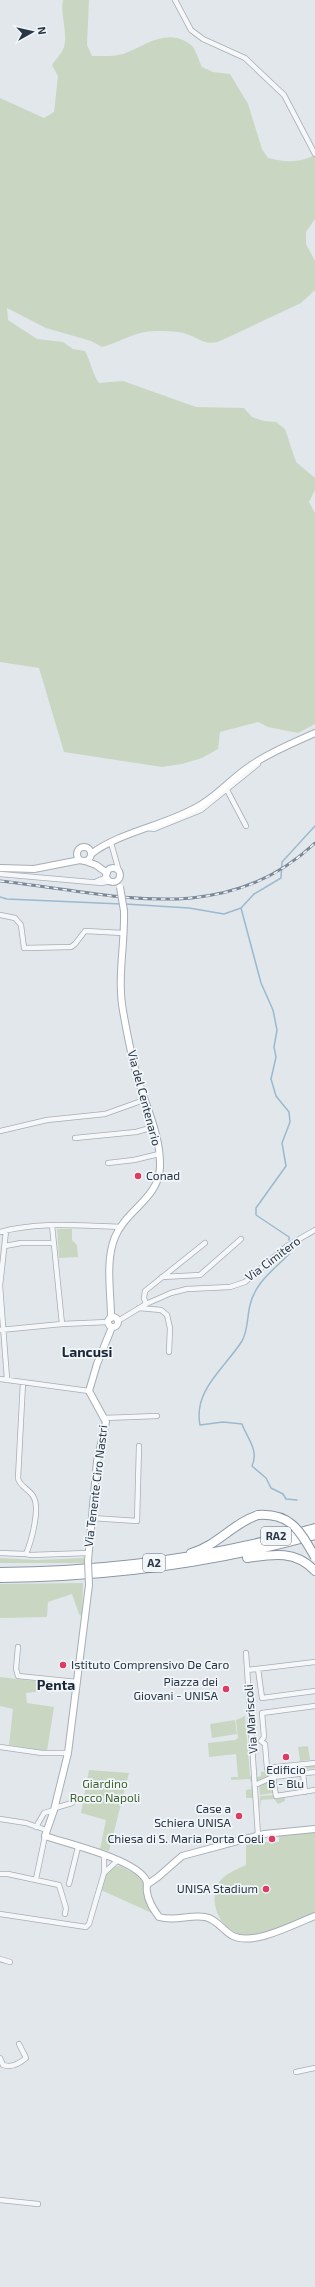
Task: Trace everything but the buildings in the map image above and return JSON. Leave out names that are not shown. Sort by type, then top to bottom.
[{"type":"highway","points":[[70,1570],[83,1566],[192,1553],[207,1547],[244,1521],[258,1515],[270,1514],[289,1521],[301,1534],[315,1557]]},
{"type":"highway","name":"RA2","points":[[236,1548],[248,1543],[315,1524]]},
{"type":"highway","points":[[236,1548],[315,1528]]},
{"type":"highway","name":"A2","points":[[0,1578],[69,1577],[142,1571],[189,1564],[270,1548],[315,1535]]},
{"type":"highway","name":"A2","points":[[0,1572],[70,1570],[162,1562],[236,1548]]},
{"type":"highway","points":[[189,1564],[281,1554],[300,1558],[315,1571]]},
{"type":"street","points":[[175,0],[191,30],[203,39],[245,58],[284,94],[315,154]]},
{"type":"street","points":[[0,868],[34,869],[87,858],[108,844],[202,804],[248,766],[268,754],[315,733]]},
{"type":"street","points":[[148,828],[154,829],[201,810],[260,763]]},
{"type":"street","points":[[227,790],[246,826]]},
{"type":"street","points":[[55,865],[83,847],[108,844]]},
{"type":"street","points":[[0,874],[91,882],[110,877],[119,879],[119,873],[108,844]]},
{"type":"street","points":[[83,847],[89,850],[87,858]]},
{"type":"street","points":[[77,851],[77,855],[87,858],[98,866],[120,887]]},
{"type":"street","points":[[110,877],[116,869],[119,873]]},
{"type":"street","name":"Via del Centenario","points":[[89,1390],[112,1322],[110,1256],[116,1236],[121,1227],[156,1185],[160,1172],[159,1154],[154,1127],[144,1100],[131,1053],[122,1009],[120,990],[124,911],[119,873]]},
{"type":"street","points":[[0,915],[15,918],[21,925],[24,948],[71,947],[85,931],[123,933]]},
{"type":"street","points":[[0,1131],[47,1120],[105,1114],[144,1100]]},
{"type":"street","points":[[75,1138],[136,1132],[154,1127]]},
{"type":"street","points":[[108,1163],[134,1160],[159,1154]]},
{"type":"street","points":[[52,1225],[62,1324]]},
{"type":"street","points":[[0,1232],[18,1227],[52,1225],[121,1227]]},
{"type":"street","name":"Via Cimitero","points":[[112,1322],[171,1293],[186,1289],[230,1287],[245,1282],[287,1246],[315,1230]]},
{"type":"street","points":[[6,1231],[0,1286],[2,1330],[7,1379]]},
{"type":"street","points":[[162,1277],[200,1275],[241,1239]]},
{"type":"street","points":[[5,1246],[21,1243],[54,1243]]},
{"type":"street","points":[[146,1304],[144,1298],[145,1291],[205,1243]]},
{"type":"street","points":[[139,1308],[161,1310],[167,1315],[170,1328],[169,1352]]},
{"type":"street","points":[[2,1330],[62,1324],[112,1322]]},
{"type":"street","points":[[0,1379],[89,1390]]},
{"type":"street","points":[[23,1382],[18,1481],[32,1495],[36,1502],[32,1540],[26,1554]]},
{"type":"street","name":"Via Tenente Ciro Nastri","points":[[45,1833],[55,1809],[68,1753],[89,1585],[88,1553],[97,1461],[106,1422],[89,1390]]},
{"type":"street","points":[[104,1418],[157,1416]]},
{"type":"street","points":[[92,1518],[137,1521],[139,1446]]},
{"type":"street","points":[[0,1553],[31,1555],[88,1553]]},
{"type":"street","points":[[18,1647],[16,1669],[18,1676],[77,1682]]},
{"type":"street","name":"Via Mariscoli","points":[[246,1653],[258,1835]]},
{"type":"street","points":[[247,1670],[315,1662]]},
{"type":"street","points":[[258,1669],[262,1698],[315,1691]]},
{"type":"street","points":[[252,1743],[261,1741],[264,1737],[262,1712],[315,1706]]},
{"type":"street","points":[[261,1741],[265,1744],[267,1768],[315,1763]]},
{"type":"street","points":[[0,1747],[42,1753],[68,1753]]},
{"type":"street","points":[[255,1785],[274,1777],[315,1772]]},
{"type":"street","points":[[302,1774],[305,1792]]},
{"type":"street","points":[[274,1777],[276,1796],[315,1790]]},
{"type":"street","points":[[36,1827],[44,1813],[72,1803]]},
{"type":"street","points":[[0,1818],[36,1827],[45,1833],[78,1847],[104,1854],[118,1860],[142,1875],[148,1884],[147,1893],[159,1917],[208,1917],[232,1935],[240,1939],[261,1937],[315,1916]]},
{"type":"street","points":[[148,1884],[182,1856],[258,1835],[315,1828]]},
{"type":"street","points":[[36,1879],[45,1833]]},
{"type":"street","points":[[69,1884],[78,1847]]},
{"type":"street","points":[[0,1914],[86,1927],[90,1924],[104,1873],[104,1854]]},
{"type":"street","points":[[104,1873],[118,1860]]},
{"type":"street","points":[[0,1874],[36,1879],[59,1885],[66,1908],[65,1914]]},
{"type":"street","points":[[142,1875],[160,1875]]},
{"type":"street","points":[[0,1959],[10,1962]]},
{"type":"street","points":[[0,2058],[4,2065],[9,2067],[20,2063],[26,2058],[19,2044]]},
{"type":"street","points":[[296,2072],[315,2068]]},
{"type":"street","points":[[0,2200],[38,2204]]},
{"type":"green space","points":[[63,0],[89,0],[87,45],[92,56],[120,55],[151,41],[167,37],[183,40],[193,47],[202,67],[213,72],[230,74],[248,104],[262,149],[268,158],[291,161],[302,160],[313,156],[315,158],[315,219],[306,232],[306,244],[315,261],[315,290],[301,303],[218,342],[208,343],[179,332],[150,331],[136,334],[102,347],[91,341],[46,328],[7,308],[8,320],[37,339],[63,342],[73,349],[85,351],[99,383],[123,381],[196,407],[244,408],[252,417],[264,421],[276,422],[285,429],[296,462],[315,478],[315,490],[309,502],[315,513],[315,724],[298,733],[268,727],[258,722],[220,732],[218,749],[202,758],[182,764],[162,767],[64,752],[39,668],[0,662],[0,98],[44,118],[54,112],[58,76],[52,65],[64,47],[65,29],[62,12]]},
{"type":"green space","points":[[57,1229],[72,1229],[72,1240],[77,1245],[78,1257],[59,1258]]},
{"type":"green space","points":[[0,1558],[36,1560],[85,1558],[85,1563],[0,1563]]},
{"type":"green space","points":[[83,1583],[82,1617],[79,1614],[72,1594],[48,1602],[47,1617],[0,1618],[0,1584]]},
{"type":"green space","points":[[0,1677],[43,1682],[42,1691],[26,1693],[27,1703],[54,1707],[47,1751],[9,1745],[13,1709],[0,1706]]},
{"type":"green space","points":[[245,1716],[250,1776],[253,1777],[254,1782],[251,1782],[250,1779],[231,1780],[231,1777],[238,1777],[236,1754],[209,1757],[208,1743],[235,1740],[238,1738],[236,1720]]},
{"type":"green space","points":[[235,1720],[237,1734],[212,1738],[210,1724]]},
{"type":"green space","points":[[308,1746],[310,1760],[300,1761],[298,1747]]},
{"type":"green space","points":[[315,1765],[315,1768],[270,1774],[270,1777],[257,1782],[257,1777],[261,1776],[261,1772]]},
{"type":"green space","name":"Giardino Rocco Napoli","points":[[89,1770],[129,1773],[109,1851],[100,1849],[106,1820],[81,1813]]},
{"type":"green space","points":[[272,1781],[273,1793],[260,1795],[259,1785]]},
{"type":"green space","points":[[251,1786],[254,1786],[254,1798],[246,1798],[246,1790],[251,1789]]},
{"type":"green space","points":[[273,1795],[274,1799],[261,1800],[259,1814],[260,1796]]},
{"type":"green space","points":[[285,1798],[285,1801],[278,1804],[274,1799]]},
{"type":"green space","name":"UNISA Stadium","points":[[315,1832],[315,1913],[273,1931],[248,1936],[231,1930],[224,1924],[216,1908],[216,1890],[220,1881],[225,1876],[246,1865],[246,1842],[279,1842],[279,1836]]},
{"type":"green space","points":[[120,1866],[145,1879],[154,1914],[101,1890],[106,1874],[115,1867]]},
{"type":"waterway","points":[[125,904],[189,908],[224,914],[241,908],[254,894],[281,878],[282,862],[315,826]]},
{"type":"waterway","points":[[0,897],[7,899],[121,904]]},
{"type":"waterway","points":[[241,908],[261,983],[273,1010],[277,1030],[274,1047],[276,1057],[271,1079],[276,1096],[289,1112],[290,1122],[282,1143],[286,1166],[256,1208],[256,1215],[289,1237],[289,1240]]},
{"type":"waterway","points":[[290,1249],[290,1253],[266,1276],[256,1289],[250,1305],[244,1337],[212,1380],[201,1401],[199,1412],[200,1425],[223,1422],[242,1424],[252,1445],[254,1455],[252,1466],[266,1478],[271,1488],[283,1494],[286,1499],[297,1500]]},
{"type":"railway","points":[[0,881],[124,897],[165,899],[204,896],[243,887],[280,870],[315,843]]},
{"type":"place","name":"Conad","points":[[138,1176]]},
{"type":"place","name":"Istituto Comprensivo De Caro","points":[[63,1665]]},
{"type":"place","name":"Piazza dei Giovani - UNISA","points":[[226,1689]]},
{"type":"place","name":"Edificio B - Blu","points":[[286,1757]]},
{"type":"place","name":"Case a Schiera UNISA","points":[[239,1816]]},
{"type":"place","name":"Chiesa di S. Maria Porta Coeli","points":[[272,1839]]},
{"type":"place","name":"UNISA Stadium","points":[[266,1889]]},
{"type":"district","name":"Lancusi","points":[[87,1352]]},
{"type":"district","name":"Penta","points":[[56,1685]]}]
